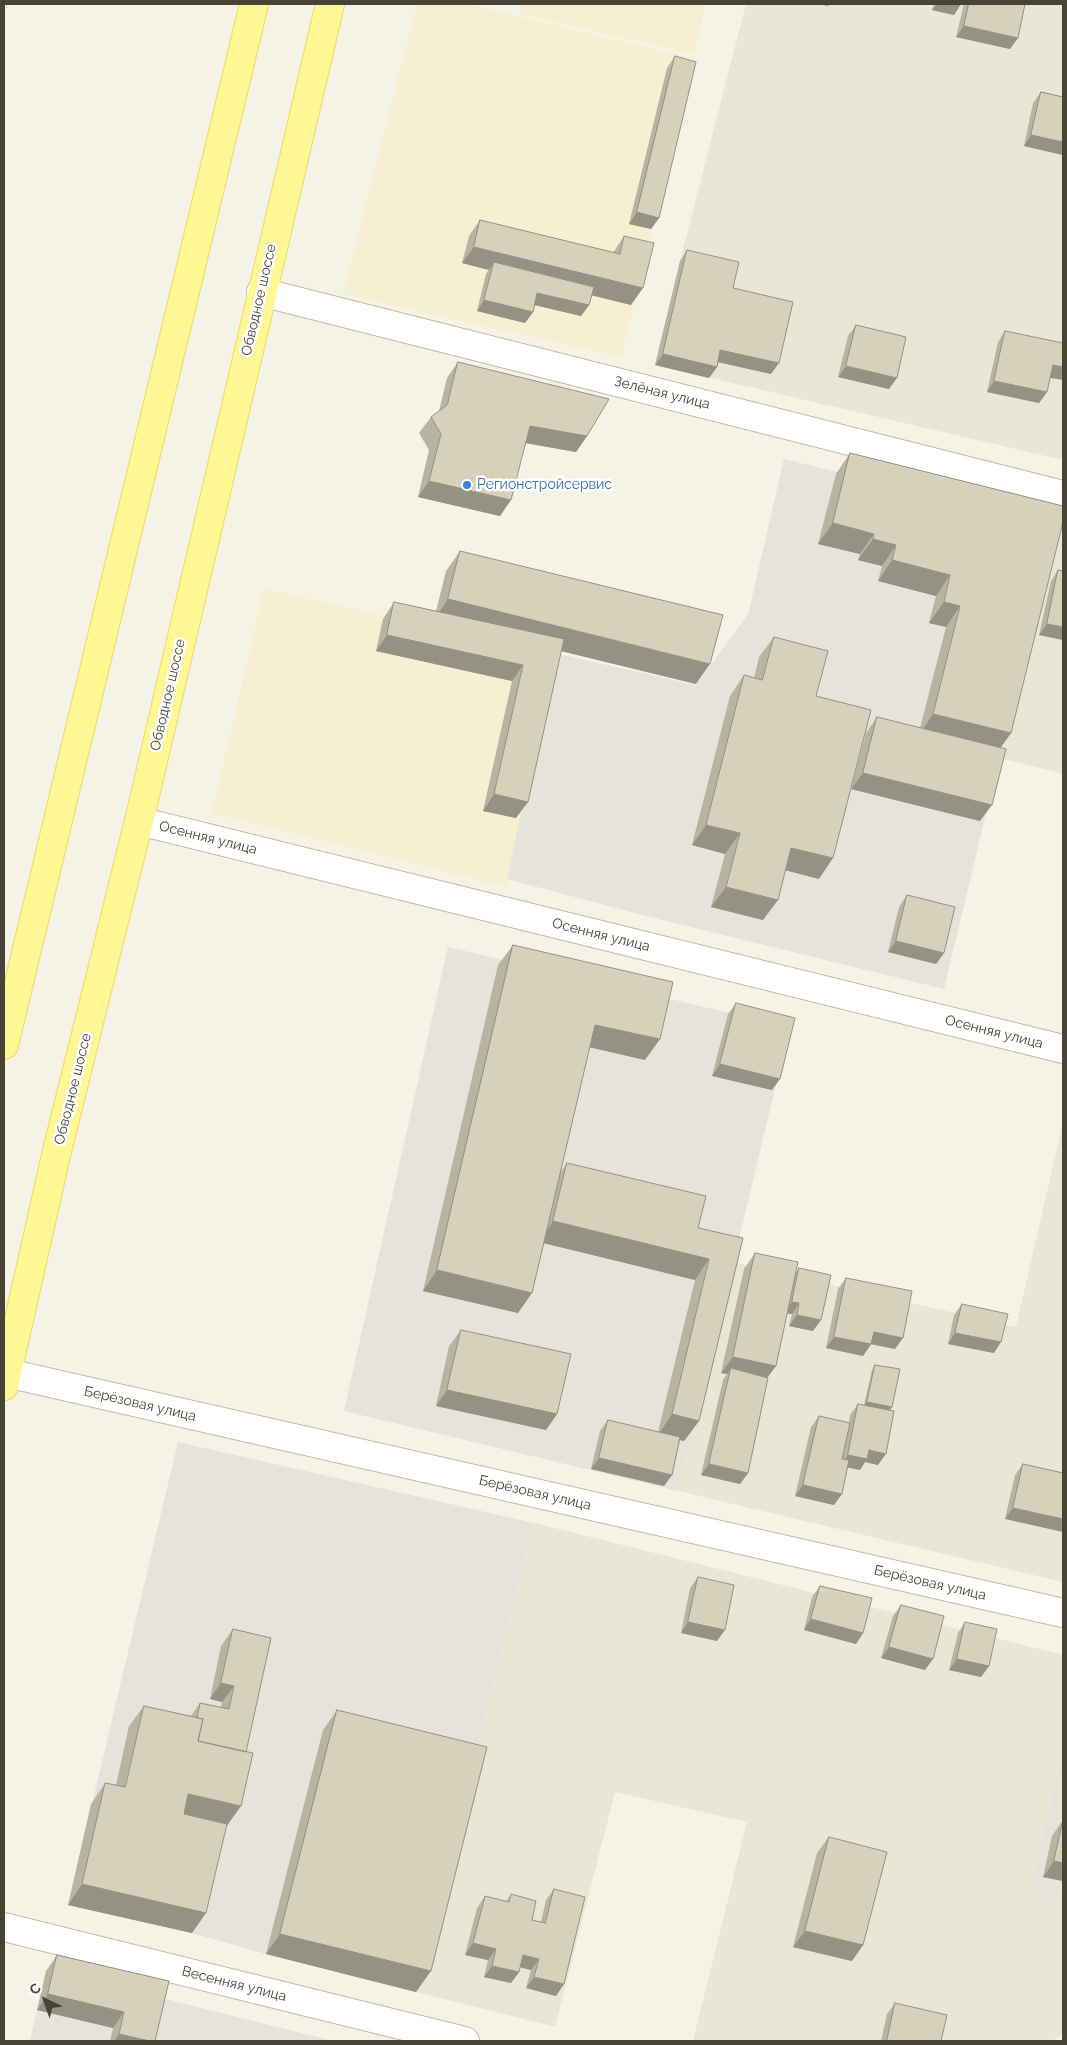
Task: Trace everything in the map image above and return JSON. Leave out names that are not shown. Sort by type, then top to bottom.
[{"type":"main road","points":[[4,1045],[254,4]]},
{"type":"main road","name":"Обводное шоссе","points":[[5,1379],[57,1151],[139,821],[261,292],[330,4]]},
{"type":"street","name":"Зелёная улица","points":[[261,292],[1063,495]]},
{"type":"street","name":"Осенняя улица","points":[[139,821],[1063,1049]]},
{"type":"street","name":"Берёзовая улица","points":[[5,1379],[1063,1613]]},
{"type":"street","name":"Весенняя улица","points":[[4,1927],[465,2041]]},
{"type":"shaded area","points":[[417,4],[467,4],[695,59],[621,357],[343,294]]},
{"type":"shaded area","points":[[522,4],[706,4],[694,54],[520,14]]},
{"type":"shaded area","points":[[746,4],[1063,4],[1063,460],[655,365]]},
{"type":"shaded area","points":[[784,459],[1055,526],[944,989],[650,917],[507,879],[554,653],[696,685],[748,615]]},
{"type":"shaded area","points":[[1055,526],[1063,528],[1063,774],[999,758]]},
{"type":"shaded area","points":[[264,589],[554,653],[506,887],[212,813]]},
{"type":"shaded area","points":[[448,947],[790,1027],[678,1491],[344,1411]]},
{"type":"shaded area","points":[[1063,1122],[1063,1582],[678,1491],[733,1262],[1016,1327]]},
{"type":"shaded area","points":[[178,1442],[534,1523],[416,1992],[192,1933],[68,1905]]},
{"type":"shaded area","points":[[534,1523],[1063,1655],[1063,1747],[1029,1890],[1063,1897],[1063,2034],[1052,2041],[693,2041],[747,1822],[615,1792],[555,2027],[416,1992]]},
{"type":"shaded area","points":[[1063,1747],[1063,1897],[1029,1891]]},
{"type":"shaded area","points":[[46,1971],[158,1997],[333,2041],[30,2041]]},
{"type":"building","points":[[969,4],[1025,4],[1018,38],[964,26]]},
{"type":"building","points":[[675,56],[696,62],[659,218],[637,212]]},
{"type":"building","points":[[1041,92],[1063,97],[1063,142],[1031,135]]},
{"type":"building","points":[[480,220],[620,254],[624,236],[654,243],[643,288],[474,247]]},
{"type":"building","points":[[687,250],[739,262],[733,288],[793,302],[779,363],[720,350],[717,367],[663,354]]},
{"type":"building","points":[[494,262],[594,287],[589,305],[537,293],[533,312],[484,300]]},
{"type":"building","points":[[856,325],[906,337],[897,378],[846,366]]},
{"type":"building","points":[[1005,331],[1063,343],[1063,367],[1053,365],[1047,392],[994,381]]},
{"type":"building","points":[[458,362],[609,399],[587,436],[530,426],[511,500],[429,481],[441,434],[431,417],[447,405]]},
{"type":"building","points":[[850,453],[1063,506],[1063,522],[1011,733],[933,714],[960,606],[944,602],[950,575],[892,560],[896,545],[873,539],[874,534],[833,523]]},
{"type":"building","points":[[460,551],[723,615],[710,664],[448,599]]},
{"type":"building","points":[[1058,570],[1063,571],[1063,627],[1047,624]]},
{"type":"building","points":[[394,602],[564,639],[528,802],[494,794],[523,665],[387,635]]},
{"type":"building","points":[[774,637],[828,651],[816,696],[871,710],[833,858],[791,848],[778,900],[726,887],[740,833],[706,825],[744,675],[762,680]]},
{"type":"building","points":[[877,717],[1006,749],[992,805],[863,773]]},
{"type":"building","points":[[907,895],[955,907],[944,953],[896,941]]},
{"type":"building","points":[[513,945],[673,982],[660,1039],[595,1025],[532,1293],[437,1270]]},
{"type":"building","points":[[736,1003],[795,1018],[780,1079],[720,1064]]},
{"type":"building","points":[[567,1163],[706,1196],[698,1228],[743,1238],[699,1421],[672,1414],[709,1259],[553,1221]]},
{"type":"building","points":[[755,1253],[798,1262],[776,1366],[733,1357]]},
{"type":"building","points":[[799,1268],[831,1275],[821,1320],[797,1315],[799,1303],[792,1302]]},
{"type":"building","points":[[846,1278],[912,1291],[903,1338],[874,1332],[871,1344],[834,1337]]},
{"type":"building","points":[[962,1304],[1008,1314],[1001,1342],[955,1333]]},
{"type":"building","points":[[461,1330],[571,1354],[557,1414],[447,1390]]},
{"type":"building","points":[[875,1365],[900,1369],[892,1407],[867,1402]]},
{"type":"building","points":[[731,1368],[768,1378],[748,1473],[709,1464]]},
{"type":"building","points":[[858,1404],[894,1411],[886,1454],[869,1450],[867,1459],[848,1455]]},
{"type":"building","points":[[819,1416],[850,1423],[842,1459],[849,1460],[842,1494],[803,1485]]},
{"type":"building","points":[[608,1420],[680,1437],[672,1475],[599,1458]]},
{"type":"building","points":[[1023,1464],[1063,1473],[1063,1519],[1013,1508]]},
{"type":"building","points":[[698,1577],[734,1585],[725,1630],[688,1622]]},
{"type":"building","points":[[820,1586],[872,1598],[863,1633],[811,1619]]},
{"type":"building","points":[[901,1605],[944,1616],[933,1659],[889,1647]]},
{"type":"building","points":[[965,1622],[997,1629],[989,1666],[957,1659]]},
{"type":"building","points":[[233,1629],[271,1638],[246,1752],[198,1741],[203,1719],[197,1718],[200,1703],[229,1709],[234,1686],[221,1683]]},
{"type":"building","points":[[144,1706],[203,1719],[198,1741],[253,1753],[241,1806],[188,1794],[184,1814],[227,1824],[206,1913],[82,1884],[105,1783],[125,1787]]},
{"type":"building","points":[[337,1710],[487,1747],[431,1971],[280,1934]]},
{"type":"building","points":[[1063,1820],[1063,1863],[1054,1861]]},
{"type":"building","points":[[829,1837],[887,1852],[863,1945],[805,1931]]},
{"type":"building","points":[[554,1889],[585,1897],[564,1984],[534,1977],[539,1959],[523,1955],[519,1972],[492,1966],[496,1949],[473,1943],[485,1896],[509,1902],[511,1894],[536,1901],[532,1920],[545,1923]]},
{"type":"building","points":[[57,1955],[169,1981],[155,2041],[119,2034],[124,2012],[48,1994]]},
{"type":"building","points":[[895,2003],[947,2015],[941,2041],[887,2041]]},
{"type":"place","name":"Регионстройсервис","points":[[467,485]]}]
